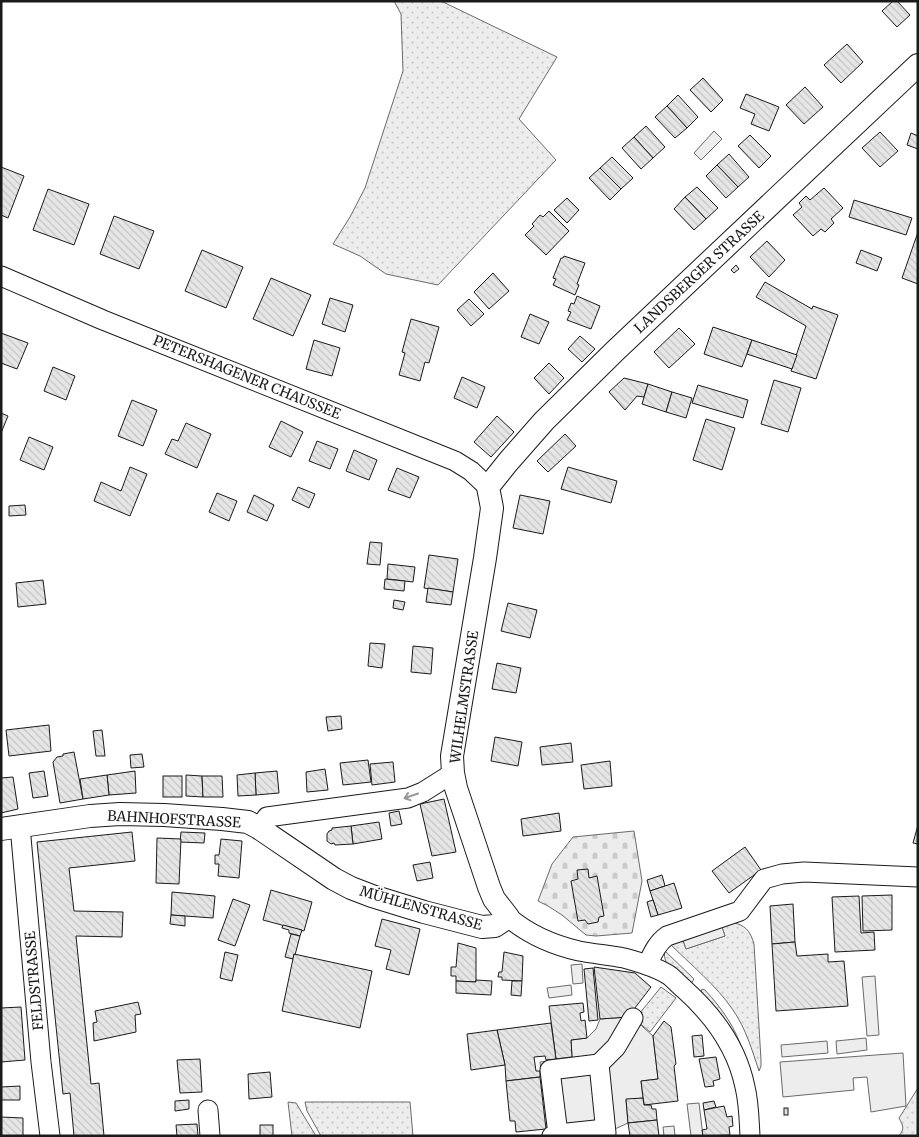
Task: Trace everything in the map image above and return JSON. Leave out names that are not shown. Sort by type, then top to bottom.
[{"type":"main road","name":"LANDSBERGER STRASSE","points":[[488,487],[544,422],[602,364],[918,65]]},
{"type":"main road","name":"WILHELMSTRASSE","points":[[488,487],[492,508],[452,756],[456,788],[489,887],[494,899],[508,917]]},
{"type":"main road","name":"BAHNHOFSTRASSE","points":[[10,828],[90,816],[120,814],[222,818],[248,822],[259,828]]},
{"type":"main road","name":"MÜHLENSTRASSE","points":[[259,828],[334,879],[372,896],[482,927],[496,926],[508,917]]},
{"type":"street","name":"PETERSHAGENER CHAUSSEE","points":[[1,276],[103,320],[455,461],[471,471],[488,487]]},
{"type":"street","name":"BAHNHOFSTRASSE","points":[[259,828],[267,818],[408,798],[423,792],[453,772]]},
{"type":"street","name":"FELDSTRASSE","points":[[10,828],[50,1136]]},
{"type":"street","points":[[647,965],[656,946],[668,936],[740,911],[764,879],[782,874],[804,872],[918,877]]},
{"type":"street","name":"WILHELMSTRASSE","points":[[508,917],[532,934],[559,945],[579,951],[625,958],[647,965],[669,976],[709,1014],[729,1044],[745,1086],[750,1136]]},
{"type":"street","points":[[599,1064],[605,1131],[555,1135],[546,1066],[599,1064],[616,1047],[633,1018]]},
{"type":"street","points":[[208,1110],[210,1136]]},
{"type":"green space","points":[[394,1],[441,1],[557,57],[519,119],[556,160],[438,285],[386,274],[360,256],[333,244],[365,188],[403,71],[401,14]]},
{"type":"green space","points":[[634,831],[642,881],[632,933],[586,935],[562,915],[538,901],[552,864],[573,837]]},
{"type":"green space","points":[[731,922],[746,929],[751,935],[754,944],[761,1060],[759,1071],[745,1032],[727,1001],[669,943],[682,937],[686,949],[725,936],[721,924]]},
{"type":"green space","points":[[665,951],[694,979],[691,984],[669,966],[666,961]]},
{"type":"green space","points":[[661,987],[676,998],[650,1032],[635,1019]]},
{"type":"green space","points":[[702,989],[705,990],[723,1012],[737,1036],[744,1054],[701,992]]},
{"type":"green space","points":[[918,1088],[918,1136],[899,1136],[903,1127],[899,1118]]},
{"type":"green space","points":[[288,1102],[296,1103],[316,1136],[292,1136]]},
{"type":"green space","points":[[305,1102],[410,1102],[413,1136],[321,1136],[307,1111]]},
{"type":"shaded area","points":[[714,131],[722,139],[701,160],[694,153]]},
{"type":"shaded area","points":[[721,924],[725,936],[686,949],[682,937]]},
{"type":"shaded area","points":[[582,964],[583,983],[573,984],[571,965]]},
{"type":"shaded area","points":[[875,976],[879,1035],[867,1036],[862,977]]},
{"type":"shaded area","points":[[571,985],[572,995],[549,998],[547,988]]},
{"type":"shaded area","points":[[633,1018],[653,1036],[658,1079],[641,1081],[643,1098],[626,1100],[628,1123],[606,1133],[548,1136],[540,1062],[572,1058],[571,1040],[587,1038],[596,1029],[600,1019]]},
{"type":"shaded area","points":[[866,1038],[867,1050],[837,1054],[836,1041]]},
{"type":"shaded area","points":[[827,1041],[828,1053],[782,1057],[781,1045]]},
{"type":"shaded area","points":[[903,1053],[906,1106],[871,1112],[867,1077],[853,1078],[854,1090],[783,1097],[780,1062]]},
{"type":"shaded area","points":[[699,1103],[703,1136],[691,1136],[687,1104]]},
{"type":"shaded area","points":[[674,1126],[675,1136],[664,1136],[663,1127]]},
{"type":"building","points":[[893,1],[897,1],[910,15],[897,27],[882,11]]},
{"type":"building","points":[[847,44],[863,62],[841,83],[824,65]]},
{"type":"building","points":[[703,78],[723,100],[711,112],[690,90]]},
{"type":"building","points":[[805,87],[823,107],[804,124],[786,105]]},
{"type":"building","points":[[746,94],[779,107],[769,131],[751,124],[755,114],[740,108]]},
{"type":"building","points":[[678,95],[698,117],[687,128],[667,106]]},
{"type":"building","points":[[667,106],[687,128],[675,138],[655,117]]},
{"type":"building","points":[[646,126],[665,147],[653,158],[634,137]]},
{"type":"building","points":[[880,132],[898,151],[880,167],[862,148]]},
{"type":"building","points":[[911,133],[918,136],[918,149],[907,145]]},
{"type":"building","points":[[750,135],[771,156],[759,168],[738,146]]},
{"type":"building","points":[[634,137],[653,158],[641,169],[622,148]]},
{"type":"building","points":[[729,154],[749,177],[738,187],[717,165]]},
{"type":"building","points":[[612,157],[633,178],[621,189],[600,168]]},
{"type":"building","points":[[717,165],[738,187],[726,198],[706,176]]},
{"type":"building","points":[[1,167],[24,176],[8,218],[1,215]]},
{"type":"building","points":[[600,168],[621,189],[610,200],[589,178]]},
{"type":"building","points":[[697,187],[718,208],[706,219],[685,197]]},
{"type":"building","points":[[824,188],[843,208],[831,219],[834,223],[825,232],[821,229],[813,236],[793,215],[802,207],[799,203],[806,196],[810,200]]},
{"type":"building","points":[[48,189],[89,204],[74,245],[33,230]]},
{"type":"building","points":[[685,197],[706,219],[694,230],[674,209]]},
{"type":"building","points":[[567,198],[579,210],[567,223],[554,210]]},
{"type":"building","points":[[854,200],[912,218],[906,235],[849,217]]},
{"type":"building","points":[[549,211],[569,231],[546,255],[525,235],[534,226],[532,224],[540,215],[543,217]]},
{"type":"building","points":[[114,216],[154,231],[139,269],[100,254]]},
{"type":"building","points":[[918,232],[918,284],[902,278]]},
{"type":"building","points":[[767,241],[785,260],[769,277],[750,257]]},
{"type":"building","points":[[202,250],[243,267],[226,308],[185,291]]},
{"type":"building","points":[[861,250],[882,258],[877,271],[856,263]]},
{"type":"building","points":[[564,256],[585,263],[575,295],[553,285],[556,279],[553,278],[561,258]]},
{"type":"building","points":[[736,265],[739,269],[734,273],[731,270]]},
{"type":"building","points":[[493,273],[509,291],[489,309],[474,292]]},
{"type":"building","points":[[271,278],[311,295],[293,336],[253,319]]},
{"type":"building","points":[[765,282],[812,309],[813,306],[838,315],[816,379],[791,371],[806,326],[756,297]]},
{"type":"building","points":[[577,296],[600,306],[591,329],[567,320],[571,312],[568,311],[571,303],[574,304]]},
{"type":"building","points":[[330,298],[353,305],[345,332],[322,324]]},
{"type":"building","points":[[469,299],[484,314],[471,326],[457,310]]},
{"type":"building","points":[[530,314],[549,322],[539,344],[521,337]]},
{"type":"building","points":[[411,319],[439,327],[429,363],[425,362],[420,381],[399,375],[405,353],[402,352]]},
{"type":"building","points":[[713,327],[752,340],[742,367],[704,354]]},
{"type":"building","points":[[679,328],[695,344],[669,368],[654,352]]},
{"type":"building","points":[[1,333],[28,343],[17,369],[1,363]]},
{"type":"building","points":[[580,336],[595,349],[582,362],[568,349]]},
{"type":"building","points":[[314,340],[340,348],[332,376],[306,369]]},
{"type":"building","points":[[752,340],[797,355],[792,369],[747,354]]},
{"type":"building","points":[[549,363],[564,378],[549,394],[534,378]]},
{"type":"building","points":[[53,367],[75,376],[66,400],[44,391]]},
{"type":"building","points":[[462,377],[485,387],[477,408],[454,398]]},
{"type":"building","points":[[624,378],[648,384],[644,397],[637,396],[625,410],[609,392]]},
{"type":"building","points":[[774,380],[801,388],[788,432],[761,424]]},
{"type":"building","points":[[648,384],[672,392],[666,412],[642,404]]},
{"type":"building","points":[[698,385],[748,400],[743,418],[692,403]]},
{"type":"building","points":[[672,392],[692,398],[686,418],[666,412]]},
{"type":"building","points":[[132,400],[157,410],[143,446],[118,436]]},
{"type":"building","points":[[1,413],[8,416],[1,433]]},
{"type":"building","points":[[497,416],[514,432],[491,457],[474,442]]},
{"type":"building","points":[[706,419],[735,428],[722,470],[693,460]]},
{"type":"building","points":[[281,421],[303,432],[291,457],[269,447]]},
{"type":"building","points":[[186,423],[211,434],[197,468],[165,454],[172,439],[178,441]]},
{"type":"building","points":[[565,434],[576,446],[548,472],[537,461]]},
{"type":"building","points":[[29,437],[53,447],[44,470],[20,460]]},
{"type":"building","points":[[317,441],[338,449],[330,469],[309,461]]},
{"type":"building","points":[[354,450],[377,460],[369,480],[346,471]]},
{"type":"building","points":[[130,467],[147,474],[130,516],[94,501],[101,482],[121,491]]},
{"type":"building","points":[[568,467],[617,481],[611,503],[561,489]]},
{"type":"building","points":[[397,468],[419,477],[410,498],[388,490]]},
{"type":"building","points":[[298,487],[315,494],[309,508],[292,500]]},
{"type":"building","points":[[217,493],[237,501],[229,521],[209,512]]},
{"type":"building","points":[[254,495],[274,505],[267,521],[247,512]]},
{"type":"building","points":[[520,495],[550,501],[543,534],[513,528]]},
{"type":"building","points":[[25,505],[26,515],[9,516],[9,506]]},
{"type":"building","points":[[370,542],[382,543],[380,565],[367,564]]},
{"type":"building","points":[[429,555],[458,559],[453,592],[424,588]]},
{"type":"building","points":[[388,564],[415,567],[413,582],[387,579]]},
{"type":"building","points":[[385,579],[405,581],[404,591],[384,589]]},
{"type":"building","points":[[43,580],[46,604],[18,607],[16,583]]},
{"type":"building","points":[[428,588],[453,592],[451,605],[426,602]]},
{"type":"building","points":[[394,600],[405,602],[403,610],[393,608]]},
{"type":"building","points":[[508,603],[537,610],[530,638],[501,631]]},
{"type":"building","points":[[370,643],[385,644],[382,668],[368,666]]},
{"type":"building","points":[[413,646],[433,648],[431,674],[411,672]]},
{"type":"building","points":[[497,663],[521,668],[516,693],[492,689]]},
{"type":"building","points":[[341,716],[342,729],[328,731],[326,717]]},
{"type":"building","points":[[49,725],[51,751],[9,756],[6,730]]},
{"type":"building","points":[[102,730],[105,756],[96,756],[93,731]]},
{"type":"building","points":[[495,737],[522,742],[518,766],[491,761]]},
{"type":"building","points":[[571,743],[573,762],[542,765],[540,747]]},
{"type":"building","points":[[74,752],[83,799],[60,803],[53,762],[57,757],[63,756],[63,754]]},
{"type":"building","points":[[142,754],[144,767],[131,768],[130,755]]},
{"type":"building","points":[[368,760],[371,782],[343,785],[340,763]]},
{"type":"building","points":[[610,761],[612,786],[584,789],[581,765]]},
{"type":"building","points":[[393,762],[395,782],[372,785],[370,764]]},
{"type":"building","points":[[325,769],[328,790],[307,792],[306,772]]},
{"type":"building","points":[[44,771],[48,796],[33,798],[29,773]]},
{"type":"building","points":[[135,771],[136,793],[109,795],[107,775]]},
{"type":"building","points":[[277,771],[279,793],[256,795],[255,773]]},
{"type":"building","points":[[255,773],[256,795],[238,796],[237,775]]},
{"type":"building","points":[[107,775],[109,795],[83,799],[80,779]]},
{"type":"building","points":[[186,775],[202,776],[203,797],[186,796]]},
{"type":"building","points":[[163,776],[182,776],[182,797],[163,797]]},
{"type":"building","points":[[202,776],[222,776],[223,797],[203,797]]},
{"type":"building","points":[[13,777],[18,809],[1,813],[1,778]]},
{"type":"building","points":[[444,799],[456,852],[432,856],[420,804]]},
{"type":"building","points":[[399,811],[402,824],[391,826],[389,813]]},
{"type":"building","points":[[559,813],[561,831],[523,836],[521,819]]},
{"type":"building","points":[[379,822],[382,839],[353,844],[351,826]]},
{"type":"building","points":[[918,825],[918,844],[913,843]]},
{"type":"building","points":[[351,826],[353,844],[335,845],[327,841],[327,834],[332,828]]},
{"type":"building","points":[[132,832],[135,861],[69,868],[74,911],[123,912],[122,937],[76,936],[91,1084],[99,1083],[104,1136],[74,1136],[70,1093],[63,1094],[37,842]]},
{"type":"building","points":[[181,832],[205,833],[204,843],[180,842]]},
{"type":"building","points":[[157,838],[181,839],[179,884],[156,883]]},
{"type":"building","points":[[221,839],[242,841],[239,878],[218,876],[219,864],[215,864],[215,855],[219,855]]},
{"type":"building","points":[[745,847],[761,870],[729,893],[712,871]]},
{"type":"building","points":[[430,862],[433,878],[417,881],[413,865]]},
{"type":"building","points":[[588,869],[589,878],[597,876],[604,916],[599,917],[598,922],[588,924],[585,920],[578,921],[571,881],[578,879],[577,870]]},
{"type":"building","points":[[662,875],[665,886],[650,891],[647,880]]},
{"type":"building","points":[[674,883],[682,908],[658,915],[650,891]]},
{"type":"building","points":[[271,890],[312,902],[304,931],[263,920]]},
{"type":"building","points":[[172,892],[215,896],[213,918],[171,915]]},
{"type":"building","points":[[892,895],[892,930],[863,931],[862,896]]},
{"type":"building","points":[[859,896],[861,933],[874,932],[875,950],[835,952],[832,897]]},
{"type":"building","points":[[233,899],[250,905],[235,946],[218,940]]},
{"type":"building","points":[[653,900],[658,915],[651,917],[647,902]]},
{"type":"building","points":[[793,904],[795,942],[772,944],[770,906]]},
{"type":"building","points":[[171,915],[185,916],[185,926],[170,924]]},
{"type":"building","points":[[382,919],[420,929],[409,975],[386,969],[391,950],[375,946]]},
{"type":"building","points":[[283,925],[302,930],[300,936],[289,933],[289,930],[282,928]]},
{"type":"building","points":[[291,934],[300,936],[293,959],[285,957]]},
{"type":"building","points":[[795,942],[797,956],[828,954],[828,962],[844,961],[848,1006],[776,1011],[772,944]]},
{"type":"building","points":[[458,943],[476,948],[476,982],[456,981],[456,976],[451,976],[451,967],[456,967]]},
{"type":"building","points":[[225,952],[238,955],[232,981],[220,978]]},
{"type":"building","points":[[504,952],[523,956],[522,981],[502,980],[502,977],[498,977],[499,972],[502,972]]},
{"type":"building","points":[[294,954],[372,971],[360,1028],[282,1011]]},
{"type":"building","points":[[594,967],[635,973],[651,987],[628,1017],[600,1019]]},
{"type":"building","points":[[593,968],[598,1020],[589,1021],[584,969]]},
{"type":"building","points":[[476,980],[492,981],[491,995],[456,993],[456,981],[476,982]]},
{"type":"building","points":[[512,981],[522,981],[521,996],[511,995]]},
{"type":"building","points":[[138,1002],[141,1014],[135,1015],[136,1032],[94,1041],[93,1023],[97,1022],[95,1011]]},
{"type":"building","points":[[583,1003],[584,1012],[580,1013],[581,1021],[585,1020],[587,1038],[571,1040],[572,1057],[556,1059],[549,1006]]},
{"type":"building","points":[[21,1007],[25,1060],[1,1062],[1,1008]]},
{"type":"building","points":[[664,1021],[671,1027],[678,1101],[644,1105],[641,1081],[658,1079],[653,1036]]},
{"type":"building","points":[[551,1023],[556,1059],[546,1060],[545,1056],[534,1057],[536,1071],[540,1071],[540,1077],[506,1081],[505,1065],[497,1030]]},
{"type":"building","points":[[497,1030],[505,1065],[471,1070],[467,1034]]},
{"type":"building","points":[[702,1035],[704,1056],[694,1057],[692,1036]]},
{"type":"building","points":[[716,1057],[720,1079],[713,1081],[714,1086],[705,1087],[699,1059]]},
{"type":"building","points":[[200,1059],[202,1092],[180,1093],[177,1060]]},
{"type":"building","points":[[270,1072],[272,1097],[249,1099],[248,1074]]},
{"type":"building","points":[[540,1077],[546,1129],[516,1132],[515,1121],[510,1121],[506,1081]]},
{"type":"building","points":[[20,1086],[20,1100],[1,1100],[1,1087]]},
{"type":"building","points":[[643,1098],[644,1105],[651,1105],[652,1109],[656,1109],[657,1120],[628,1123],[626,1099]]},
{"type":"building","points":[[189,1100],[189,1109],[175,1111],[175,1101]]},
{"type":"building","points":[[714,1101],[716,1107],[704,1110],[703,1103]]},
{"type":"building","points":[[724,1106],[727,1117],[732,1116],[733,1126],[729,1127],[730,1135],[703,1136],[702,1130],[707,1129],[704,1110]]},
{"type":"building","points":[[784,1108],[788,1108],[788,1115],[784,1115]]},
{"type":"building","points":[[1,1117],[23,1118],[23,1136],[1,1136]]},
{"type":"building","points":[[657,1120],[659,1136],[630,1136],[628,1123]]},
{"type":"building","points":[[197,1124],[198,1136],[177,1136],[176,1125]]},
{"type":"building","points":[[260,1125],[273,1125],[273,1136],[260,1136]]},
{"type":"fence","points":[[472,1136],[479,1136]]}]
